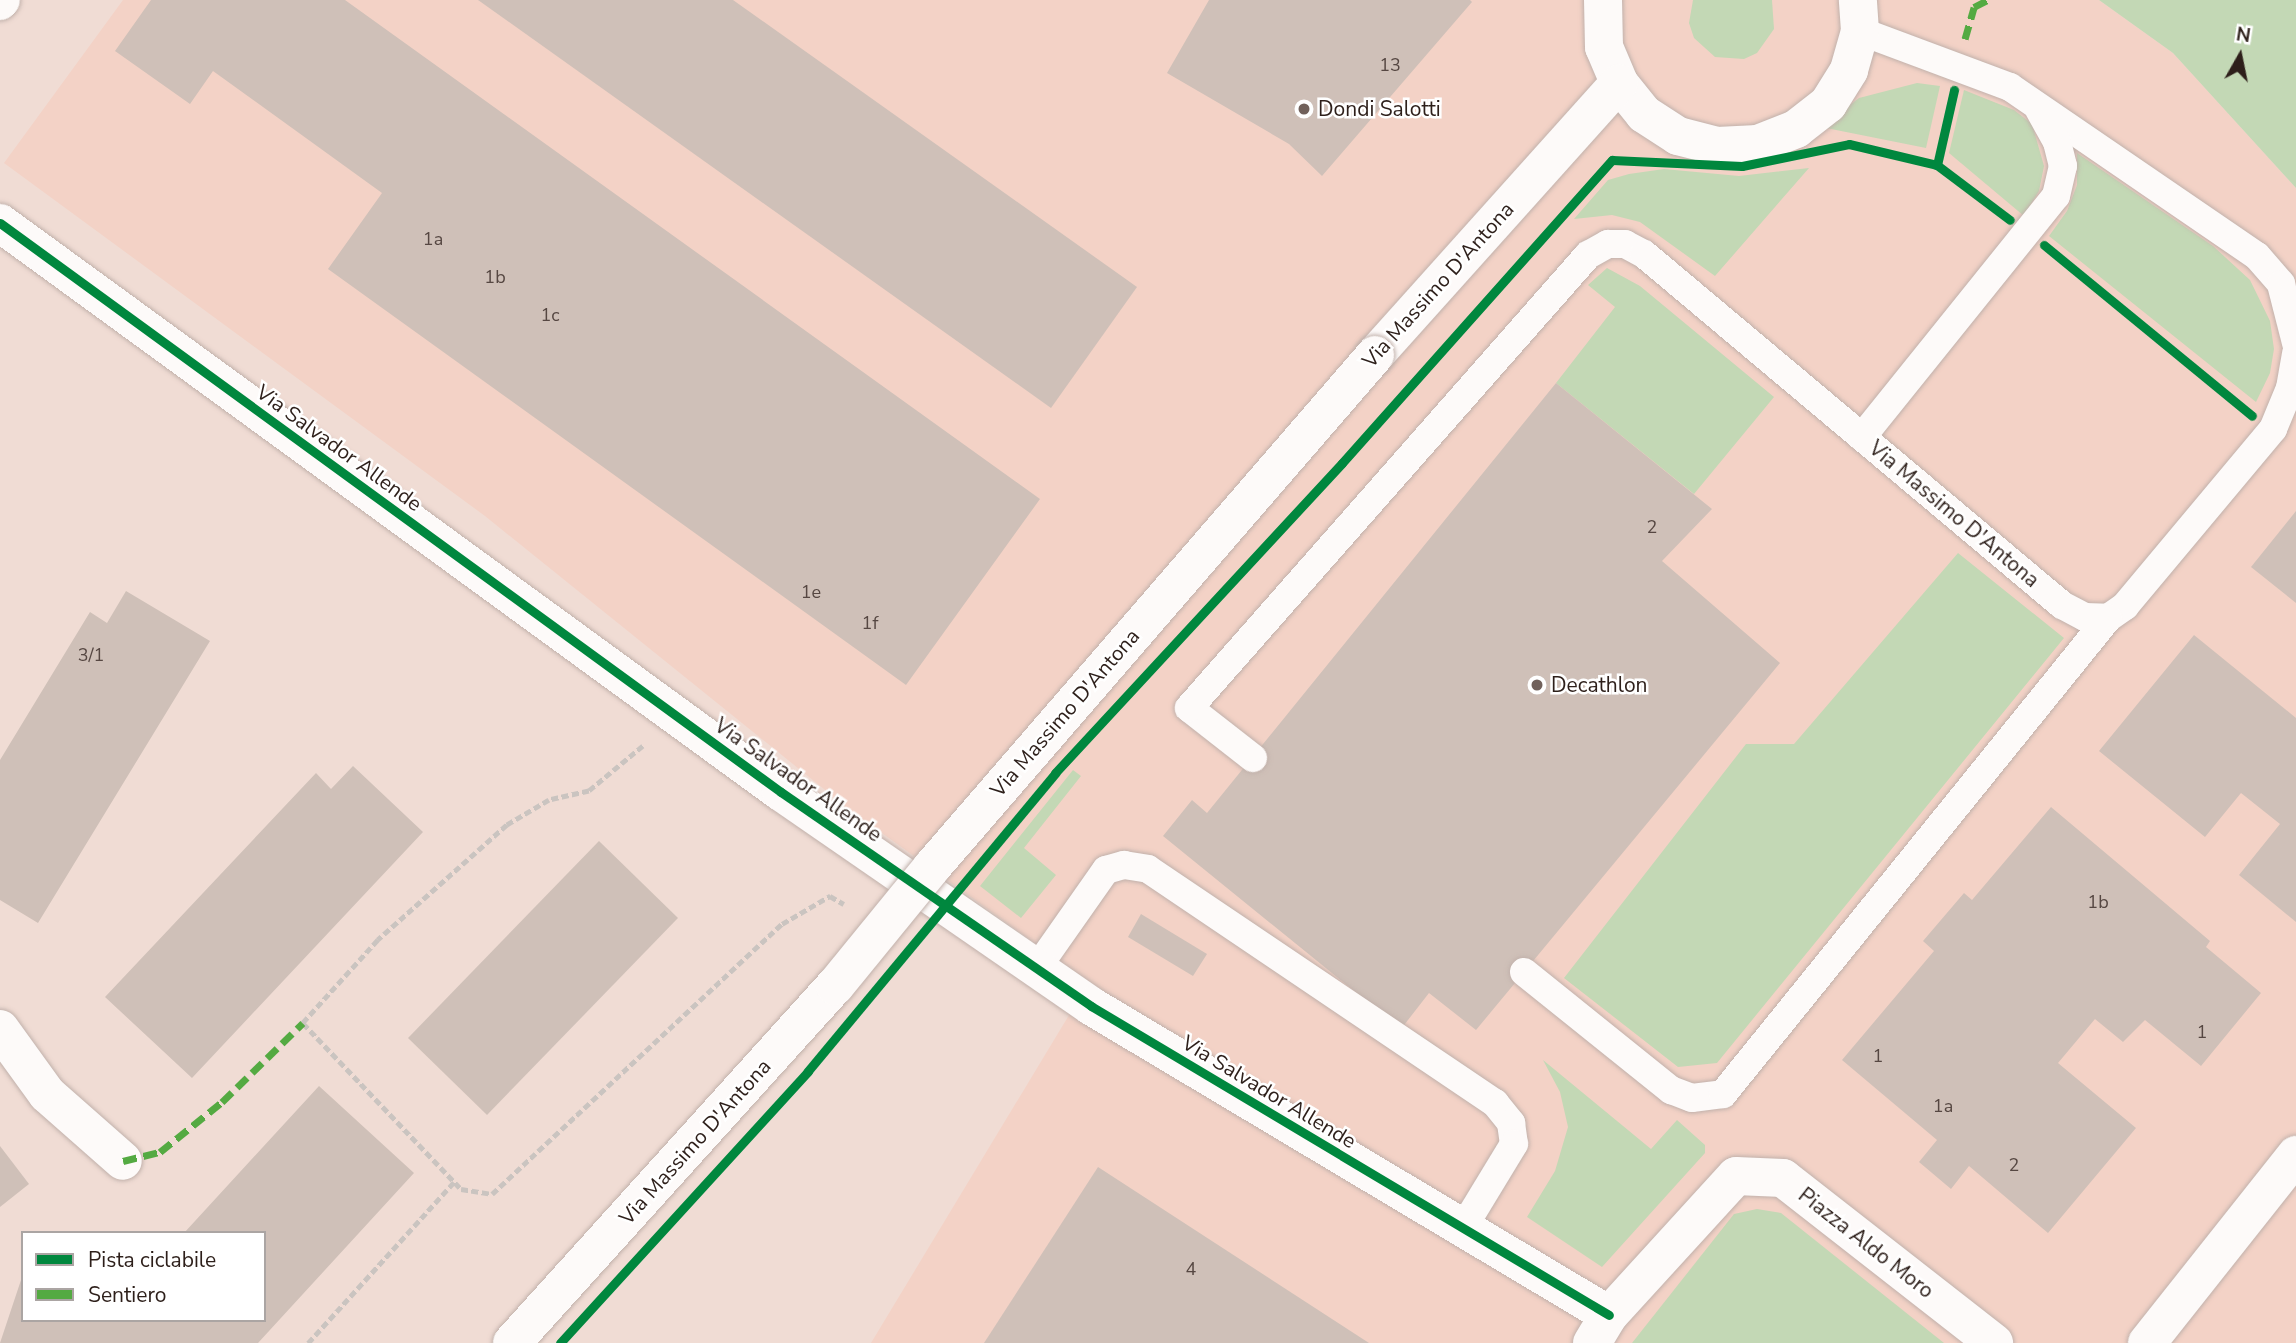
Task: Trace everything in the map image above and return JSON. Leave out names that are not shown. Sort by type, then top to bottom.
[{"type":"street","points":[[1603,0],[1604,47],[1619,83],[1644,114],[1678,136],[1717,146],[1758,144],[1796,129],[1828,104],[1849,70],[1859,15]]},
{"type":"street","name":"Via Massimo D'Antona","points":[[512,1343],[826,996],[941,856],[1375,355],[1619,83]]},
{"type":"street","name":"Via Salvador Allende","points":[[0,223],[677,716],[1091,1006],[1463,1228],[1601,1329]]},
{"type":"street","points":[[0,1029],[47,1094],[123,1161]]},
{"type":"street","points":[[2147,1343],[2296,1155]]},
{"type":"street","name":"Piazza Aldo Moro","points":[[1601,1329],[1736,1176],[1783,1178],[1994,1343]]},
{"type":"lane","points":[[1859,15],[1987,76],[2036,104],[2257,256],[2281,284],[2296,343]]},
{"type":"lane","points":[[1862,436],[2056,196],[2063,166],[2057,142],[2036,104]]},
{"type":"lane","name":"Via Massimo D'Antona","points":[[1253,758],[1189,708],[1579,265],[1598,249],[1625,244],[1644,254],[2062,605],[2085,617],[2108,618]]},
{"type":"lane","points":[[1524,972],[1671,1090],[1692,1098],[1723,1094],[2108,618],[2125,606],[2273,429],[2290,388],[2296,354]]},
{"type":"lane","points":[[1037,968],[1106,870],[1124,865],[1148,869],[1495,1103],[1511,1123],[1514,1144],[1463,1228]]},
{"type":"path","points":[[677,716],[589,791],[549,800],[507,825],[378,940],[303,1023],[461,1189],[492,1194],[782,924],[830,896],[853,908]]},
{"type":"path","points":[[308,1343],[454,1182]]},
{"type":"shaded area","points":[[123,0],[2099,0],[2173,53],[2296,188],[2296,1343],[871,1343],[1089,982],[850,810],[485,516],[4,163]]},
{"type":"green space","points":[[1693,0],[1772,0],[1774,29],[1757,53],[1744,59],[1715,57],[1694,38],[1689,23]]},
{"type":"green space","points":[[2099,0],[2296,0],[2296,188],[2173,53]]},
{"type":"green space","points":[[1917,83],[1940,86],[1926,148],[1821,127],[1859,98]]},
{"type":"green space","points":[[1964,90],[2014,110],[2032,124],[2044,166],[2039,191],[2024,216],[1949,153]]},
{"type":"green space","points":[[2077,153],[2213,246],[2250,280],[2270,321],[2274,349],[2270,373],[2256,402],[2049,236],[2067,211],[2077,185]]},
{"type":"green space","points":[[1809,168],[1715,276],[1640,222],[1612,215],[1574,219],[1608,180],[1629,174],[1664,169],[1739,176]]},
{"type":"green space","points":[[1607,268],[1640,286],[1774,397],[1694,494],[1556,383],[1615,307],[1588,285]]},
{"type":"green space","points":[[1958,553],[2064,638],[1717,1063],[1678,1067],[1564,978],[1746,744],[1794,744]]},
{"type":"green space","points":[[1073,770],[1081,776],[1024,848],[1056,875],[1021,918],[980,886]]},
{"type":"green space","points":[[1543,1060],[1651,1149],[1677,1120],[1705,1145],[1705,1153],[1602,1267],[1527,1217],[1555,1171],[1568,1127],[1560,1092]]},
{"type":"green space","points":[[1757,1209],[1781,1213],[1944,1343],[1632,1343],[1734,1214]]},
{"type":"building","points":[[151,0],[345,0],[1040,499],[906,685],[328,269],[382,193],[213,71],[190,104],[115,51]]},
{"type":"building","points":[[478,0],[733,0],[1137,287],[1051,408]]},
{"type":"building","name":"Dondi Salotti","points":[[1209,0],[1472,2],[1322,176],[1289,144],[1167,73]]},
{"type":"building","name":"Decathlon","points":[[1556,383],[1712,509],[1662,561],[1780,663],[1476,1030],[1429,993],[1401,1029],[1163,836],[1192,800],[1207,813]]},
{"type":"building","points":[[2296,511],[2296,603],[2251,567]]},
{"type":"building","points":[[126,591],[210,641],[38,923],[0,900],[0,760],[90,612],[107,623]]},
{"type":"building","points":[[2194,635],[2296,718],[2296,922],[2239,875],[2280,824],[2241,793],[2205,837],[2099,751]]},
{"type":"building","points":[[353,766],[423,832],[192,1078],[105,997],[316,773],[331,789]]},
{"type":"building","points":[[2051,807],[2210,941],[2206,947],[2261,993],[2201,1066],[2145,1020],[2123,1042],[2095,1019],[2058,1063],[2136,1128],[2048,1233],[1969,1166],[1951,1189],[1919,1162],[1937,1140],[1842,1060],[1934,951],[1923,941],[1964,893],[1972,900]]},
{"type":"building","points":[[599,841],[678,918],[487,1115],[408,1038]]},
{"type":"building","points":[[1141,914],[1207,954],[1193,976],[1128,937]]},
{"type":"building","points":[[319,1086],[414,1173],[258,1343],[0,1343],[21,1280],[21,1322],[266,1322],[266,1231],[186,1231]]},
{"type":"building","points":[[0,1146],[29,1184],[0,1207]]},
{"type":"building","points":[[1098,1167],[1369,1343],[984,1343]]},
{"type":"marked path","points":[[1965,39],[1974,7],[1988,0]]},
{"type":"marked path","points":[[123,1161],[160,1152],[222,1102],[303,1023]]},
{"type":"cycle path","points":[[560,1343],[808,1071],[1055,773],[1342,463],[1612,160],[1742,166],[1849,144],[1937,165],[1954,90]]},
{"type":"cycle path","points":[[1937,165],[2010,220]]},
{"type":"cycle path","points":[[0,223],[781,792],[1091,1006],[1609,1315]]},
{"type":"cycle path","points":[[2044,245],[2252,416]]},
{"type":"place","name":"Dondi Salotti","points":[[1304,109]]},
{"type":"place","name":"Decathlon","points":[[1537,685]]}]
